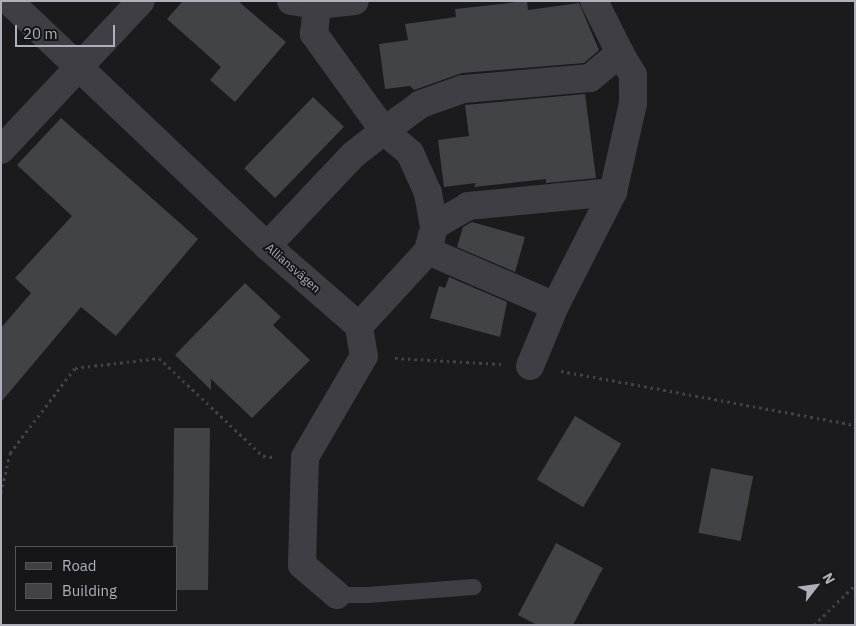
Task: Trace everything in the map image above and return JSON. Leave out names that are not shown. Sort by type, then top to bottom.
[{"type":"street","name":"Alliansvägen","points":[[9,1],[267,246],[360,326]]},
{"type":"street","points":[[1,150],[141,1]]},
{"type":"street","points":[[355,1],[304,3],[314,34],[384,131],[410,153],[428,193],[431,238]]},
{"type":"street","points":[[530,366],[555,306],[613,192],[633,102],[633,75],[594,1]]},
{"type":"street","points":[[267,246],[353,155],[421,104],[463,89],[590,78],[620,52]]},
{"type":"street","points":[[337,594],[302,565],[305,457],[364,356],[360,326],[431,238],[468,206],[613,192]]},
{"type":"street","points":[[431,238],[555,306]]},
{"type":"lane","points":[[337,594],[368,595],[474,587]]},
{"type":"path","points":[[364,356],[530,366],[855,425]]},
{"type":"path","points":[[1,494],[10,453],[75,368],[159,358],[263,456],[305,457]]},
{"type":"path","points":[[814,625],[855,585]]},
{"type":"building","points":[[183,1],[238,1],[286,42],[235,102],[210,80],[221,67],[167,19]]},
{"type":"building","points":[[527,1],[528,10],[579,3],[599,50],[584,63],[462,73],[414,90],[410,86],[385,89],[379,44],[408,40],[405,24],[456,17],[455,9]]},
{"type":"building","points":[[585,94],[596,178],[546,183],[546,179],[474,187],[476,183],[444,187],[438,140],[469,136],[465,105]]},
{"type":"building","points":[[313,97],[344,127],[275,198],[244,168]]},
{"type":"building","points":[[61,118],[198,239],[116,336],[81,307],[1,402],[1,328],[31,293],[15,278],[72,216],[17,165]]},
{"type":"building","points":[[472,222],[525,237],[515,272],[457,247],[463,227]]},
{"type":"building","points":[[449,277],[507,302],[500,337],[430,318],[439,286],[445,288]]},
{"type":"building","points":[[245,283],[281,317],[273,325],[310,360],[252,418],[211,379],[211,390],[175,355]]},
{"type":"building","points":[[575,416],[621,444],[583,507],[537,479]]},
{"type":"building","points":[[174,428],[210,428],[208,590],[178,590],[178,546],[173,546]]},
{"type":"building","points":[[711,468],[753,476],[741,541],[698,533]]},
{"type":"building","points":[[556,543],[603,568],[573,625],[537,625],[518,615]]}]
